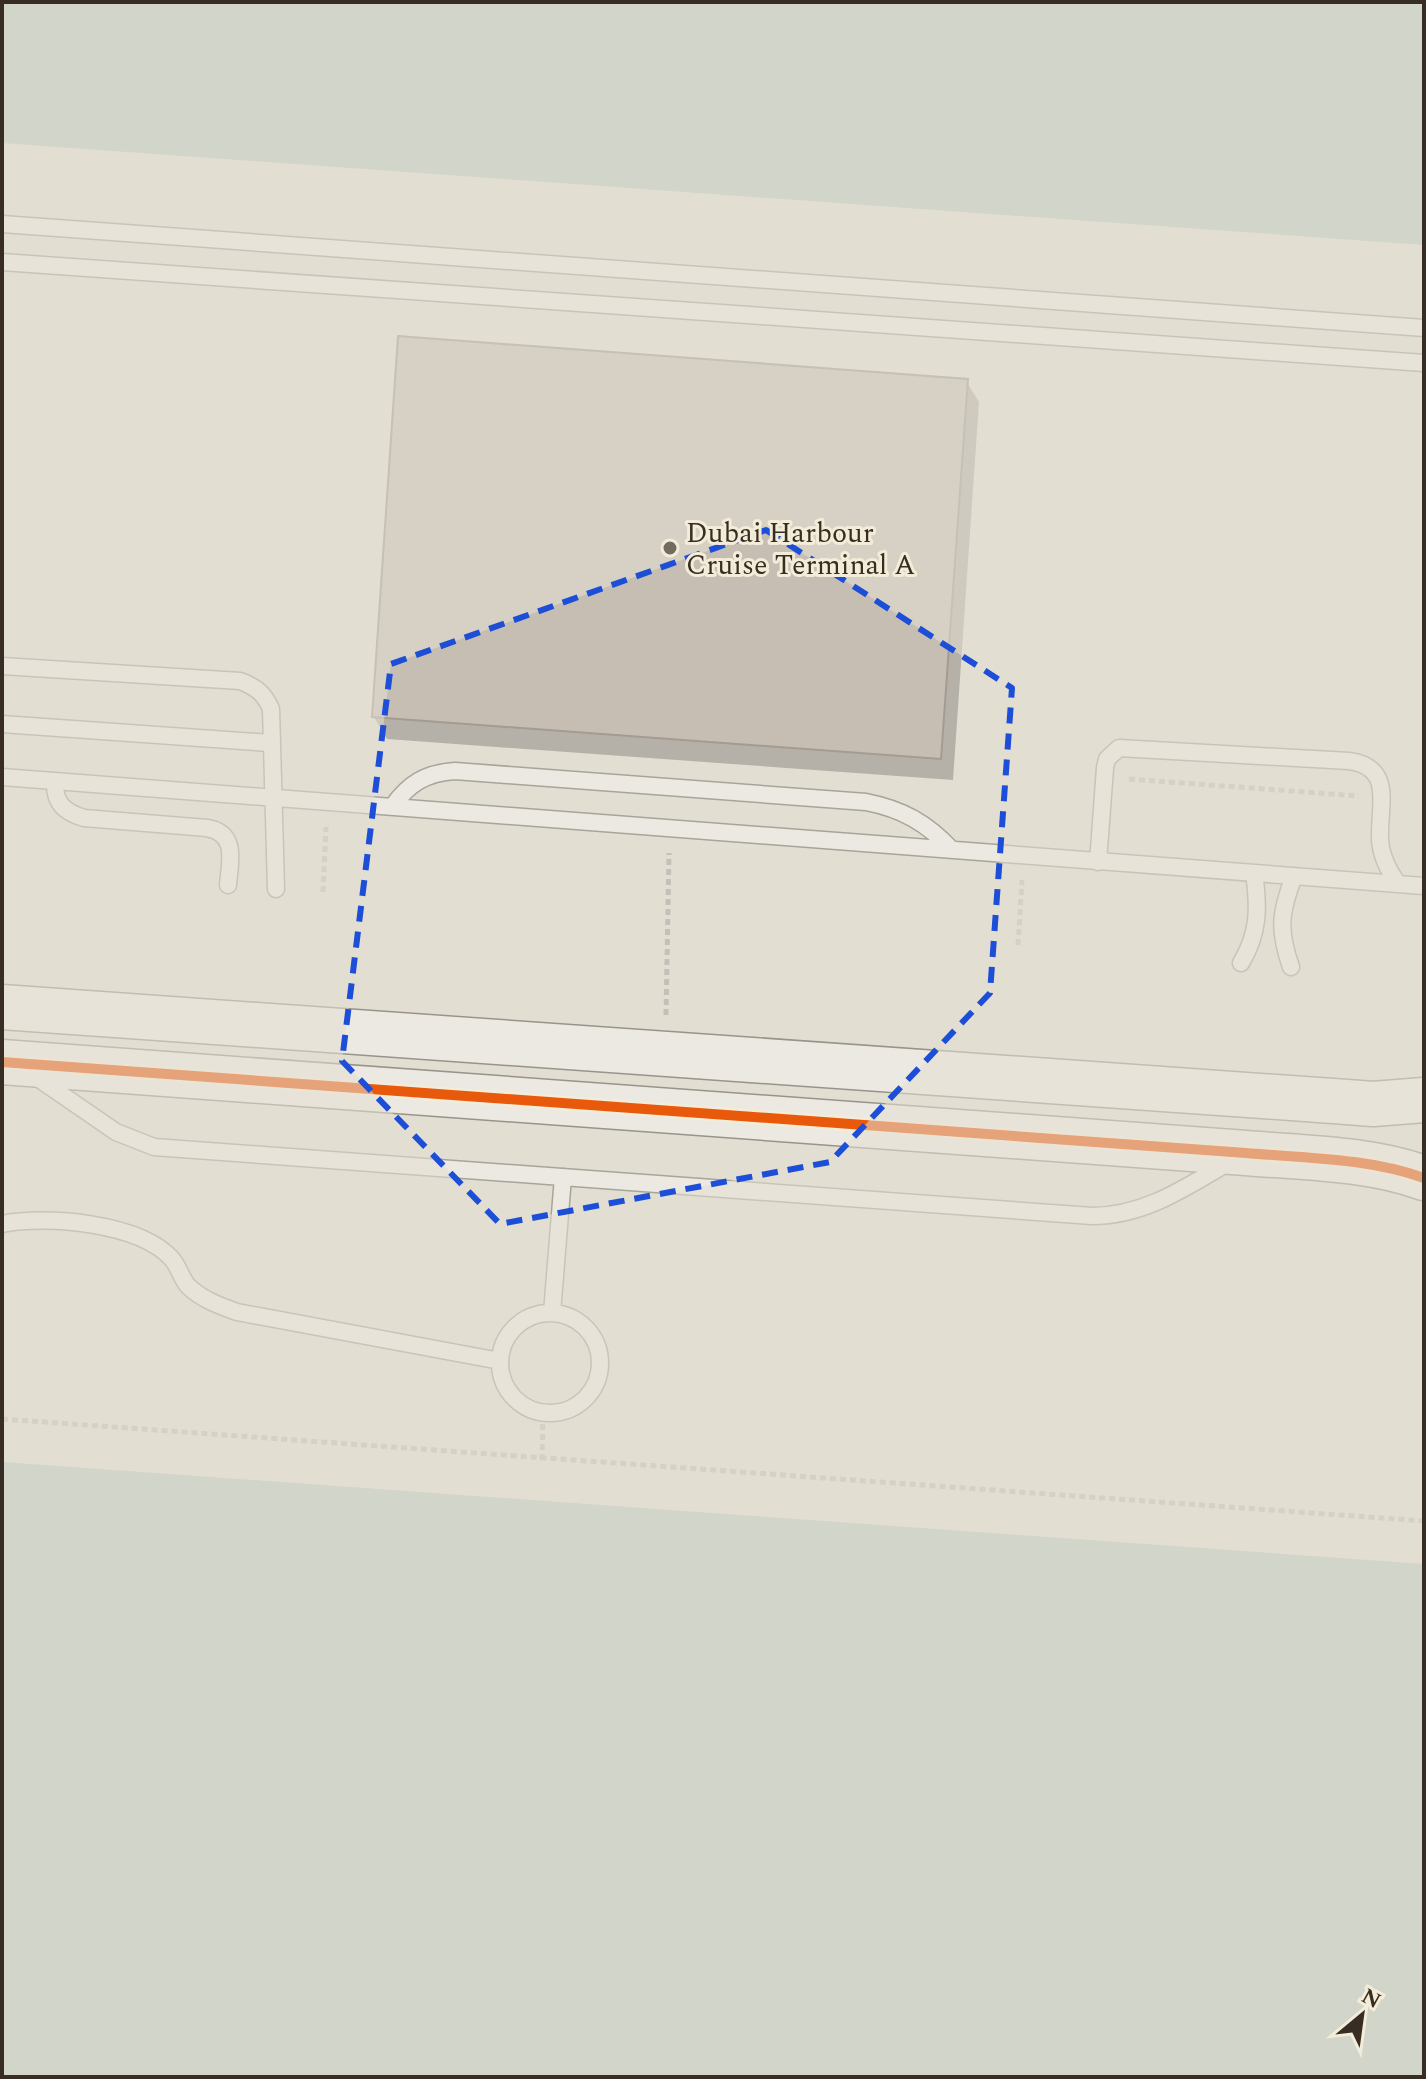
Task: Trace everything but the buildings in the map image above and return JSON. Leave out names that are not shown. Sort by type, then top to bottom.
[{"type":"street","points":[[2,1007],[1373,1104],[1424,1100]]},
{"type":"street","points":[[8,1062],[1246,1153],[1373,1165],[1424,1178]]},
{"type":"lane","points":[[2,224],[1424,328]]},
{"type":"lane","points":[[2,262],[1424,363]]},
{"type":"lane","points":[[2,666],[240,681],[254,686],[265,696],[271,709],[276,889]]},
{"type":"lane","points":[[2,724],[270,743]]},
{"type":"lane","points":[[1098,862],[1107,759],[1112,753],[1128,746],[1349,761],[1371,768],[1378,777],[1381,850],[1398,884]]},
{"type":"lane","points":[[392,807],[403,791],[418,779],[436,772],[455,771],[866,802],[892,807],[914,817],[935,831],[952,850]]},
{"type":"lane","points":[[2,777],[1424,886]]},
{"type":"lane","points":[[55,781],[57,801],[63,809],[84,818],[207,828],[223,834],[231,848],[228,885]]},
{"type":"lane","points":[[1241,963],[1257,930],[1258,900],[1254,873]]},
{"type":"lane","points":[[1291,967],[1281,933],[1284,902],[1294,876]]},
{"type":"lane","points":[[8,1062],[116,1132],[154,1147],[1111,1216],[1130,1213],[1169,1198],[1246,1153]]},
{"type":"lane","points":[[552,1313],[563,1177]]},
{"type":"lane","points":[[2,1224],[53,1220],[124,1231],[151,1241],[173,1260],[187,1285],[202,1297],[228,1309],[500,1361]]},
{"type":"lane","points":[[552,1313],[569,1317],[584,1326],[595,1341],[600,1358],[599,1376],[591,1393],[578,1405],[561,1412],[543,1412],[526,1406],[511,1394],[503,1379],[500,1361],[505,1342],[516,1326],[532,1316],[552,1313]]},
{"type":"path","points":[[1104,777],[1381,798]]},
{"type":"path","points":[[323,892],[328,802]]},
{"type":"path","points":[[665,1053],[670,828]]},
{"type":"path","points":[[1018,945],[1023,855]]},
{"type":"path","points":[[542,1460],[543,1412]]},
{"type":"path","points":[[2,1419],[1424,1521]]},
{"type":"highlighted area","points":[[766,530],[1012,688],[990,993],[830,1162],[500,1224],[342,1061],[391,664]]},
{"type":"shaded area","points":[[2,2],[1424,2],[1424,245],[2,143]]},
{"type":"shaded area","points":[[2,1462],[1424,1564],[1424,2077],[2,2077]]},
{"type":"cycle path","points":[[2,1062],[1313,1158],[1381,1166],[1424,1178]]},
{"type":"place","name":"Dubai Harbour Cruise Terminal A","points":[[670,548]]}]
